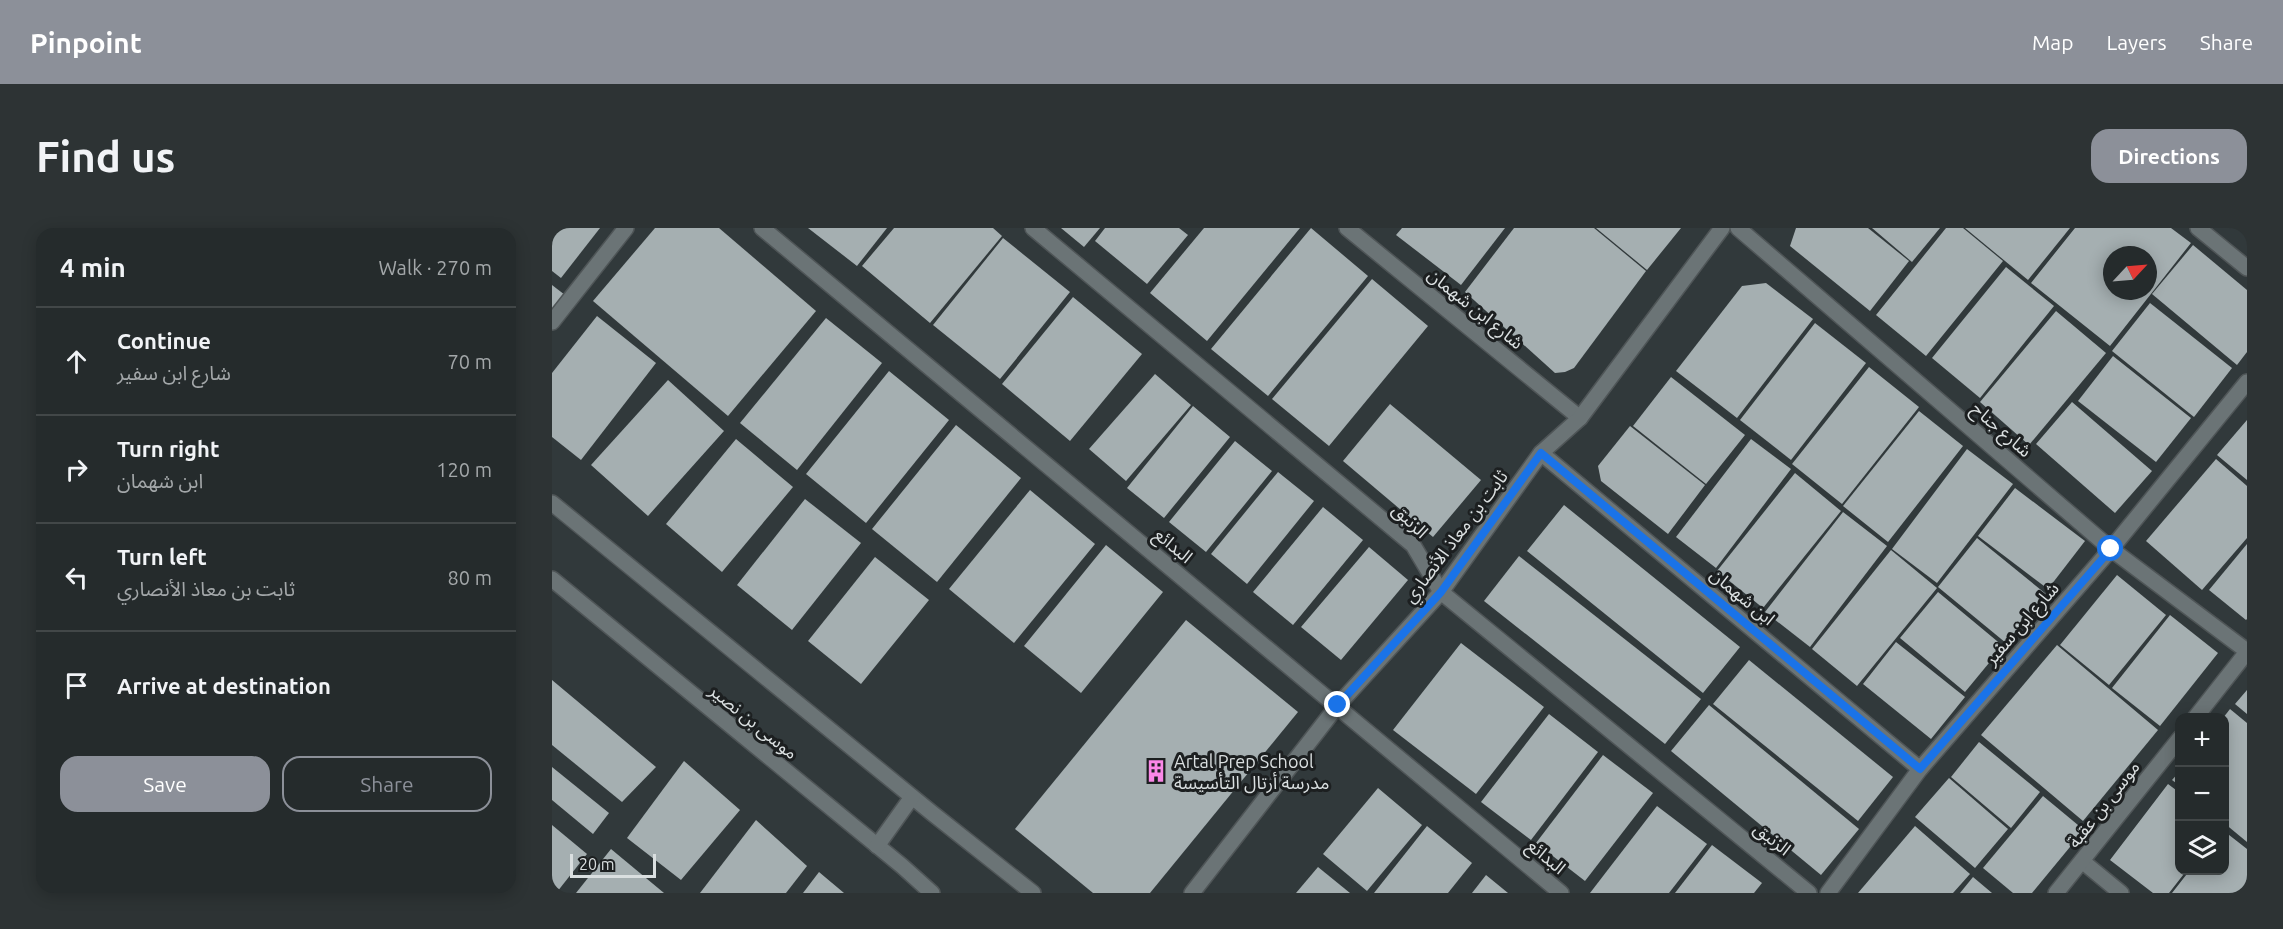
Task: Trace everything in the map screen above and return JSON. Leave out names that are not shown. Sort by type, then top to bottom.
[{"type":"street","points":[[552,322],[626,228]]},
{"type":"street","name":"البدائع","points":[[762,228],[1338,705],[1561,893]]},
{"type":"street","name":"الزنبق","points":[[1033,228],[1413,545],[1441,592],[1809,893]]},
{"type":"street","name":"شارع ابن شهمان","points":[[1347,228],[1580,418]]},
{"type":"street","name":"ثابت بن معاذ الأنصاري","points":[[1192,893],[1338,705],[1441,592],[1541,453],[1580,418],[1722,228]]},
{"type":"street","name":"شارع جناح","points":[[1738,228],[2111,549],[2247,652]]},
{"type":"street","points":[[2198,228],[2247,268]]},
{"type":"street","name":"شارع ابن سفير","points":[[1828,893],[1920,769],[2111,549],[2247,382]]},
{"type":"street","name":"ابن شهمان","points":[[1541,453],[1920,769]]},
{"type":"street","points":[[552,503],[1033,893]]},
{"type":"street","name":"موسى بن نصير","points":[[552,579],[932,893]]},
{"type":"street","points":[[2198,713],[2247,652]]},
{"type":"street","name":"موسى بن عقبة","points":[[2055,893],[2175,744]]},
{"type":"street","points":[[877,846],[912,797]]},
{"type":"street","points":[[2082,861],[2121,893]]},
{"type":"building","points":[[552,228],[600,228],[561,278],[552,271]]},
{"type":"building","points":[[655,228],[719,228],[816,311],[728,416],[593,301]]},
{"type":"building","points":[[808,228],[887,228],[857,266]]},
{"type":"building","points":[[894,228],[993,228],[1002,236],[930,323],[862,266]]},
{"type":"building","points":[[1061,228],[1100,228],[1084,247]]},
{"type":"building","points":[[1105,228],[1179,228],[1188,235],[1147,284],[1095,241]]},
{"type":"building","points":[[1204,228],[1300,228],[1207,341],[1150,293]]},
{"type":"building","points":[[1311,228],[1368,276],[1268,396],[1211,349]]},
{"type":"building","points":[[1402,228],[1505,228],[1461,285],[1396,235]]},
{"type":"building","points":[[1514,228],[1594,228],[1646,271],[1574,368],[1565,372],[1555,373],[1465,292]]},
{"type":"building","points":[[1596,228],[1681,228],[1647,270]]},
{"type":"building","points":[[1796,228],[1868,228],[1909,261],[1870,311],[1790,246]]},
{"type":"building","points":[[1872,228],[1940,228],[1912,262]]},
{"type":"building","points":[[1946,228],[1963,228],[2003,261],[1926,356],[1876,315]]},
{"type":"building","points":[[1965,228],[2070,228],[2028,280]]},
{"type":"building","points":[[2075,228],[2171,228],[2191,243],[2157,286],[2157,246],[2103,246],[2103,300],[2146,300],[2110,346],[2031,283]]},
{"type":"building","points":[[1003,238],[1070,292],[1000,379],[933,325]]},
{"type":"building","points":[[2193,245],[2247,290],[2247,352],[2237,365],[2157,298],[2157,288]]},
{"type":"building","points":[[2006,267],[2054,306],[1980,398],[1932,358]]},
{"type":"building","points":[[1372,279],[1428,326],[1329,446],[1272,399]]},
{"type":"building","points":[[1766,283],[1813,319],[1737,418],[1676,371],[1742,286]]},
{"type":"building","points":[[552,285],[565,295],[552,310]]},
{"type":"building","points":[[1073,297],[1142,354],[1070,441],[1002,384]]},
{"type":"building","points":[[2150,303],[2232,368],[2194,417],[2112,351]]},
{"type":"building","points":[[2056,311],[2106,353],[2029,445],[1980,402]]},
{"type":"building","points":[[597,316],[656,363],[581,460],[552,437],[552,373]]},
{"type":"building","points":[[826,318],[882,363],[797,470],[740,423]]},
{"type":"building","points":[[1815,323],[1866,363],[1791,460],[1740,420]]},
{"type":"building","points":[[2113,356],[2191,418],[2156,462],[2078,401]]},
{"type":"building","points":[[1869,367],[1919,407],[1842,504],[1792,464]]},
{"type":"building","points":[[889,371],[949,420],[866,523],[806,474]]},
{"type":"building","points":[[1155,374],[1191,405],[1126,481],[1089,449]]},
{"type":"building","points":[[1671,377],[1745,435],[1706,484],[1633,426]]},
{"type":"building","points":[[668,380],[724,431],[648,516],[591,465]]},
{"type":"building","points":[[2072,402],[2152,471],[2115,513],[2036,444]]},
{"type":"building","points":[[1390,404],[1481,480],[1433,537],[1343,461]]},
{"type":"building","points":[[1193,406],[1230,437],[1164,518],[1127,488]]},
{"type":"building","points":[[1919,411],[1963,446],[1888,542],[1843,506]]},
{"type":"building","points":[[2247,420],[2247,480],[2217,455]]},
{"type":"building","points":[[956,425],[1021,478],[937,582],[872,529]]},
{"type":"building","points":[[1630,426],[1705,485],[1668,534],[1601,481],[1598,466]]},
{"type":"building","points":[[736,439],[793,487],[722,572],[666,524]]},
{"type":"building","points":[[1751,439],[1791,469],[1716,568],[1676,537]]},
{"type":"building","points":[[1235,441],[1272,471],[1206,552],[1169,522]]},
{"type":"building","points":[[1967,449],[2013,484],[1937,583],[1892,549]]},
{"type":"building","points":[[2216,459],[2247,486],[2247,538],[2202,590],[2146,541]]},
{"type":"building","points":[[1278,472],[1314,501],[1247,584],[1211,554]]},
{"type":"building","points":[[1795,473],[1841,511],[1763,608],[1717,571]]},
{"type":"building","points":[[2015,488],[2085,541],[2048,589],[1978,536]]},
{"type":"building","points":[[1030,490],[1095,544],[1014,643],[949,589]]},
{"type":"building","points":[[805,499],[861,543],[792,630],[737,585]]},
{"type":"building","points":[[1564,505],[1740,647],[1703,693],[1527,551]]},
{"type":"building","points":[[1323,507],[1363,540],[1293,625],[1253,592]]},
{"type":"building","points":[[1843,512],[1887,546],[1810,647],[1765,612]]},
{"type":"building","points":[[1977,538],[2046,594],[2006,643],[1938,587]]},
{"type":"building","points":[[2247,544],[2247,619],[2246,620],[2209,590]]},
{"type":"building","points":[[1106,545],[1163,592],[1081,693],[1024,646]]},
{"type":"building","points":[[1369,547],[1408,580],[1341,660],[1301,627]]},
{"type":"building","points":[[1891,550],[1937,588],[1857,686],[1812,649]]},
{"type":"building","points":[[1519,556],[1701,699],[1665,744],[1484,601]]},
{"type":"building","points":[[875,557],[929,600],[861,684],[808,641]]},
{"type":"building","points":[[2117,575],[2166,615],[2109,685],[2060,645]]},
{"type":"building","points":[[1938,592],[2003,646],[1965,692],[1900,638]]},
{"type":"building","points":[[2170,615],[2218,653],[2160,726],[2112,688]]},
{"type":"building","name":"Artal Prep School مدرسة أرتال التأسيسة","points":[[1186,620],[1298,712],[1150,893],[1093,893],[1015,829]]},
{"type":"building","points":[[1896,642],[1965,697],[1931,739],[1863,684]]},
{"type":"building","points":[[1461,643],[1544,707],[1476,794],[1393,730]]},
{"type":"building","points":[[2057,645],[2158,730],[2083,821],[1981,735]]},
{"type":"building","points":[[1749,660],[1893,777],[1858,821],[1713,704]]},
{"type":"building","points":[[552,680],[656,767],[622,802],[552,745]]},
{"type":"building","points":[[2247,690],[2247,714],[2235,704]]},
{"type":"building","points":[[1709,705],[1859,829],[1821,875],[1671,751]]},
{"type":"building","points":[[2230,709],[2247,723],[2247,842],[2229,827],[2229,713],[2227,713]]},
{"type":"building","points":[[1549,714],[1598,752],[1531,840],[1481,802]]},
{"type":"building","points":[[1979,742],[2040,792],[2011,828],[1951,777]]},
{"type":"building","points":[[1603,755],[1653,793],[1585,881],[1536,843]]},
{"type":"building","points":[[684,761],[740,810],[681,880],[627,838]]},
{"type":"building","points":[[552,767],[609,813],[593,834],[552,800]]},
{"type":"building","points":[[1949,778],[2008,829],[1975,868],[1915,817]]},
{"type":"building","points":[[2168,784],[2175,789],[2175,875],[2183,875],[2169,893],[2153,893],[2110,860]]},
{"type":"building","points":[[1378,788],[1422,825],[1367,891],[1323,854]]},
{"type":"building","points":[[2043,796],[2084,830],[2032,893],[2013,893],[1983,868]]},
{"type":"building","points":[[1657,806],[1707,844],[1669,893],[1590,893]]},
{"type":"building","points":[[756,820],[807,866],[786,893],[700,893]]},
{"type":"building","points":[[552,825],[587,854],[557,892],[552,888]]},
{"type":"building","points":[[1427,826],[1472,863],[1448,893],[1374,893]]},
{"type":"building","points":[[1915,826],[1970,874],[1953,893],[1858,893]]},
{"type":"building","points":[[2229,835],[2247,849],[2247,889],[2244,893],[2172,893],[2186,875],[2229,875]]},
{"type":"building","points":[[1712,845],[1762,883],[1754,893],[1675,893]]},
{"type":"building","points":[[611,849],[664,893],[576,893]]},
{"type":"building","points":[[1318,867],[1350,893],[1296,893]]},
{"type":"building","points":[[819,872],[844,893],[803,893]]},
{"type":"building","points":[[1486,875],[1508,893],[1472,893]]},
{"type":"building","points":[[1973,877],[1992,893],[1960,893]]},
{"type":"place","name":"Artal Prep School مدرسة أرتال التأسيسة","points":[[1156,771]]},
{"type":"route","points":[[1338,705],[1441,592],[1541,453],[1920,769],[2111,549]]}]
